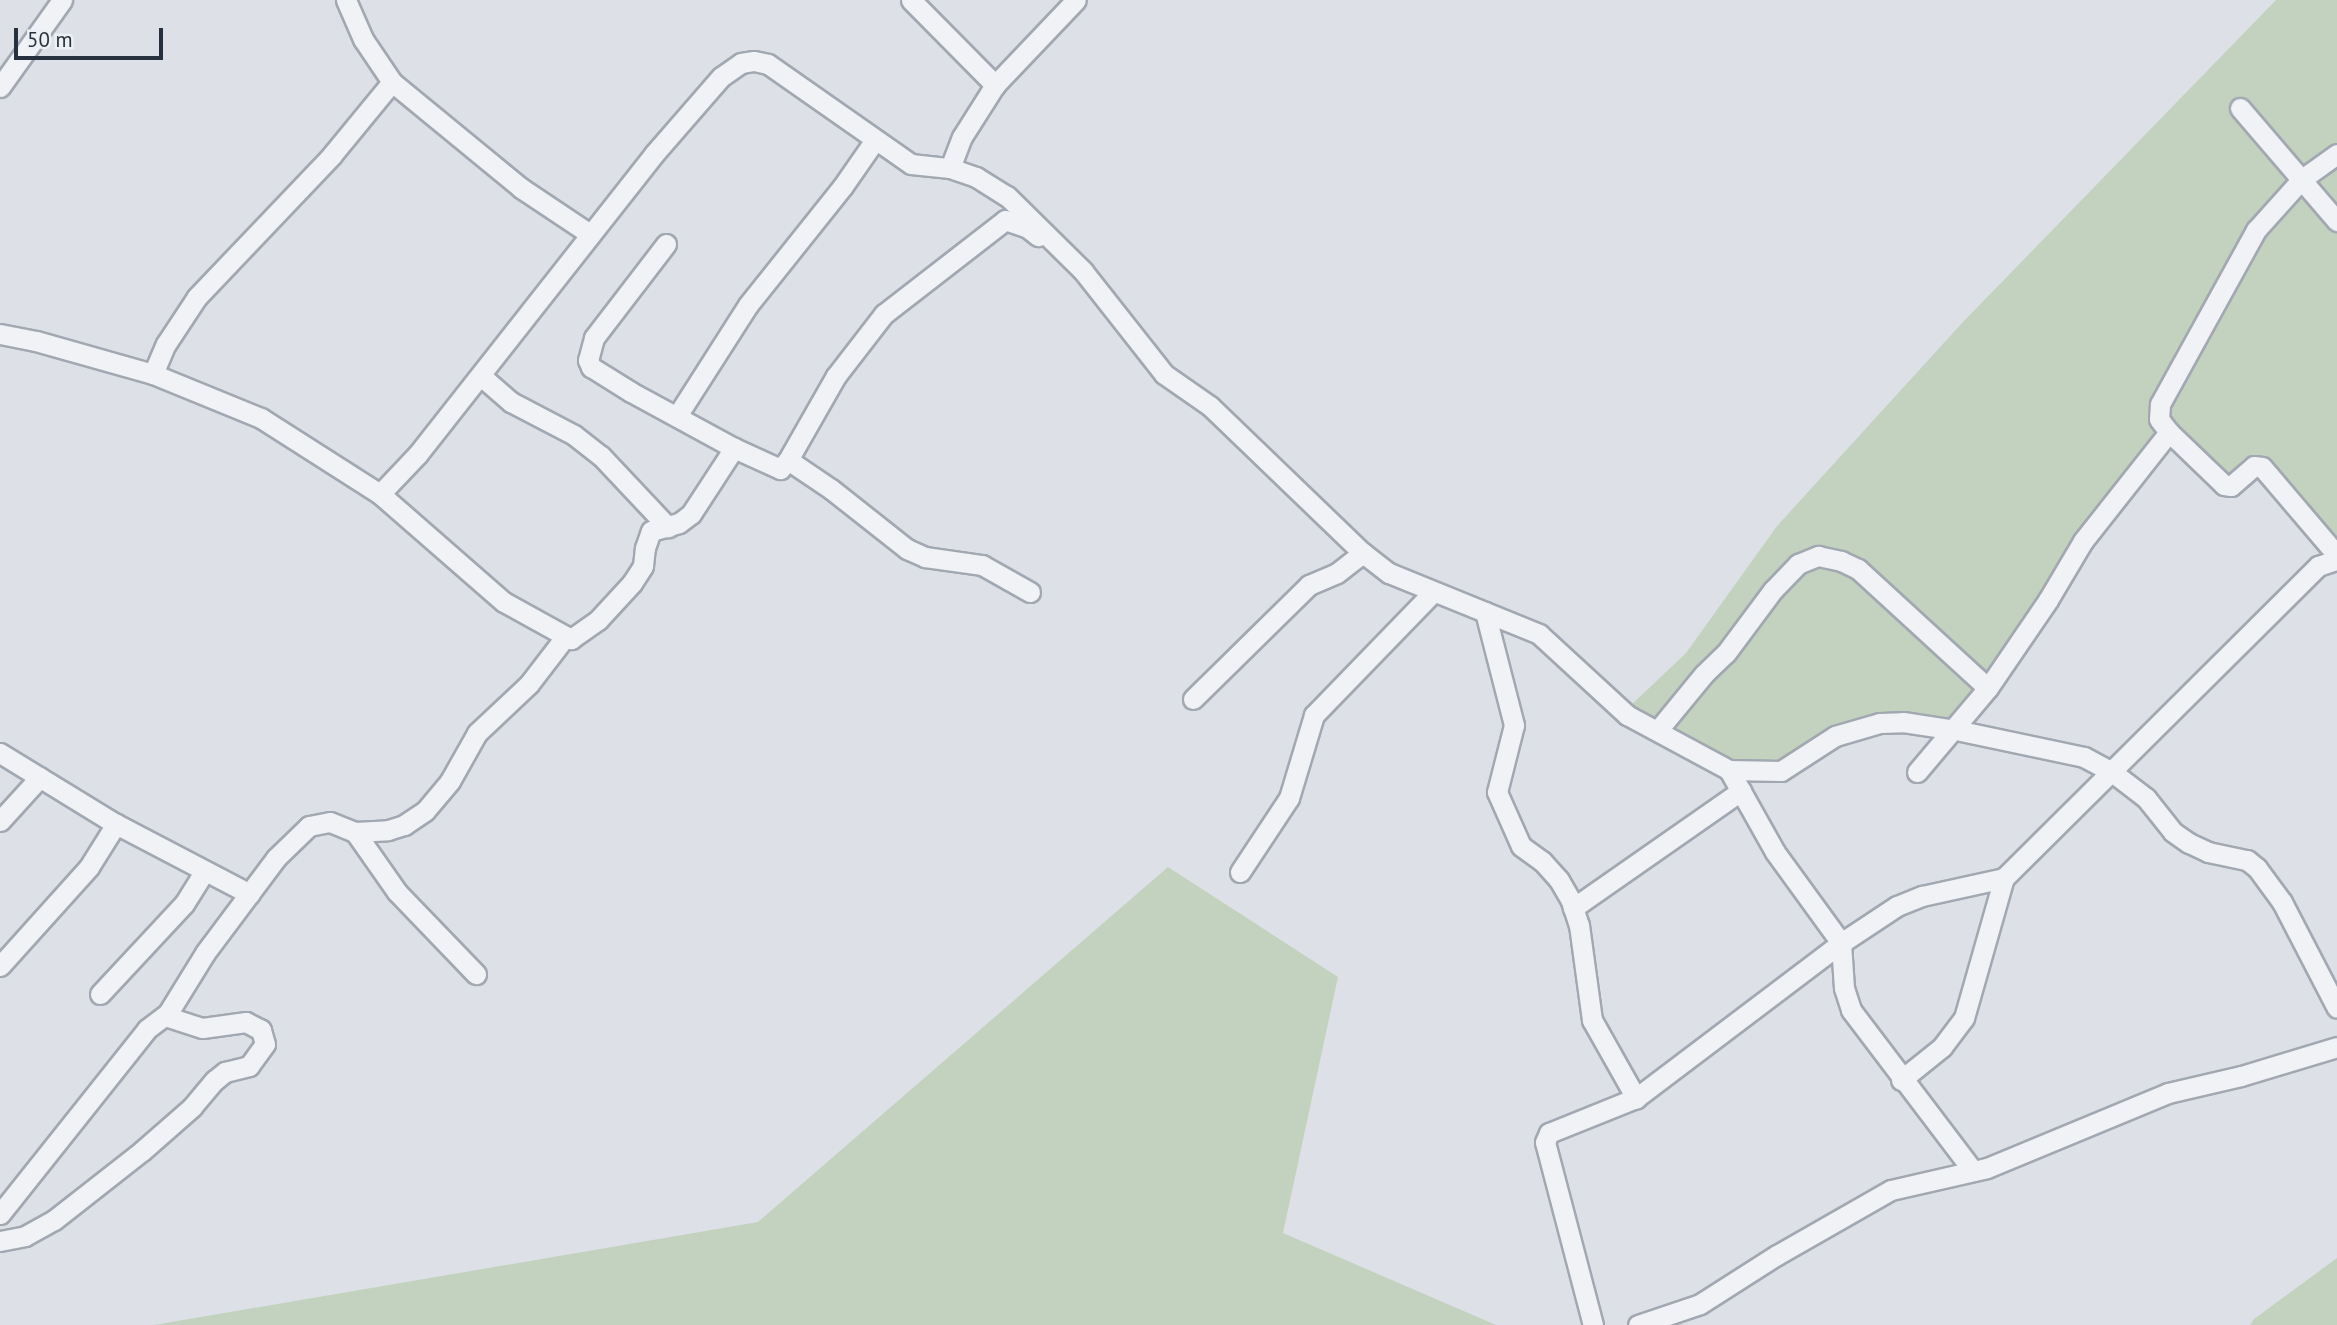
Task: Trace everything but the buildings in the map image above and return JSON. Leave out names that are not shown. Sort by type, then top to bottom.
[{"type":"street","points":[[0,88],[62,0]]},
{"type":"street","points":[[346,0],[363,39],[393,82],[521,188],[590,234]]},
{"type":"street","points":[[911,0],[995,85]]},
{"type":"street","points":[[950,168],[962,138],[995,85],[1076,0]]},
{"type":"street","points":[[380,494],[418,454],[590,234],[721,77],[741,63],[768,64],[911,164],[950,168],[976,177],[1007,196],[1083,271],[1164,374],[1210,406],[1363,553],[1389,573],[1539,634],[1627,715],[1729,770],[1781,771],[1835,736],[1880,723],[1903,722],[2071,752],[2112,772],[2146,798],[2173,832],[2189,843],[2208,852],[2247,860],[2257,868],[2282,902],[2337,1008]]},
{"type":"street","points":[[153,374],[166,344],[197,297],[340,146],[393,82]]},
{"type":"street","points":[[2240,108],[2337,220]]},
{"type":"street","points":[[677,416],[748,305],[843,186],[875,140]]},
{"type":"street","points":[[2337,154],[2302,179],[2256,230],[2161,404],[2159,419],[2224,485],[2231,486],[2254,466],[2262,467],[2337,555]]},
{"type":"street","points":[[666,244],[594,338],[587,360],[591,367],[631,393],[773,468],[780,468],[788,460],[836,376],[884,314],[1005,220],[1028,228],[1083,271]]},
{"type":"street","points":[[0,334],[36,341],[153,374],[261,418],[380,494],[504,601],[565,637],[575,639],[598,620],[643,566],[645,548],[652,531],[679,523],[691,514],[734,448]]},
{"type":"street","points":[[481,376],[511,402],[574,435],[601,456],[668,527]]},
{"type":"street","points":[[1917,772],[1988,688],[2048,600],[2083,541],[2169,432]]},
{"type":"street","points":[[788,460],[831,488],[907,549],[925,557],[988,568],[1030,592]]},
{"type":"street","points":[[1193,699],[1309,584],[1337,573],[1363,553]]},
{"type":"street","points":[[1658,730],[1726,653],[1773,590],[1798,564],[1818,556],[1841,561],[1858,569],[1988,688]]},
{"type":"street","points":[[1901,1080],[1942,1047],[1964,1018],[2004,878],[2318,566],[2337,560]]},
{"type":"street","points":[[1240,872],[1289,797],[1314,715],[1433,592]]},
{"type":"street","points":[[1486,612],[1514,725],[1497,792],[1521,846],[1542,861],[1559,880],[1573,908],[1579,925],[1592,1020],[1636,1098]]},
{"type":"street","points":[[0,1214],[147,1029],[165,1017],[205,953],[283,850],[309,826],[330,821],[355,832],[388,830],[404,825],[425,811],[450,781],[477,733],[529,684],[565,637]]},
{"type":"street","points":[[0,753],[116,824],[250,894]]},
{"type":"street","points":[[1729,770],[1775,852],[1841,943],[1844,988],[1851,1010],[1901,1080],[1973,1171]]},
{"type":"street","points":[[0,821],[40,777]]},
{"type":"street","points":[[1573,908],[1741,791]]},
{"type":"street","points":[[0,966],[89,867],[116,824]]},
{"type":"street","points":[[355,832],[397,892],[476,974]]},
{"type":"street","points":[[100,994],[184,904],[205,871]]},
{"type":"street","points":[[1593,1325],[1546,1137],[1636,1098],[1841,943],[1910,900],[2004,878]]},
{"type":"street","points":[[0,1241],[25,1236],[54,1220],[142,1151],[192,1107],[225,1072],[249,1066],[265,1044],[261,1030],[246,1022],[202,1028],[165,1017]]},
{"type":"street","points":[[1637,1325],[1700,1304],[1879,1195],[1973,1171],[2168,1093],[2241,1076],[2337,1048]]},
{"type":"green space","points":[[2276,0],[2337,0],[2337,548],[2265,467],[2226,480],[2170,426],[1953,727],[1903,721],[1795,761],[1731,768],[1714,751],[1628,708],[1686,653],[1777,526],[1962,323]]},
{"type":"green space","points":[[1168,867],[1338,977],[1283,1233],[1496,1325],[154,1325],[758,1222]]},
{"type":"green space","points":[[2337,1258],[2337,1325],[2250,1325],[2254,1319]]}]
